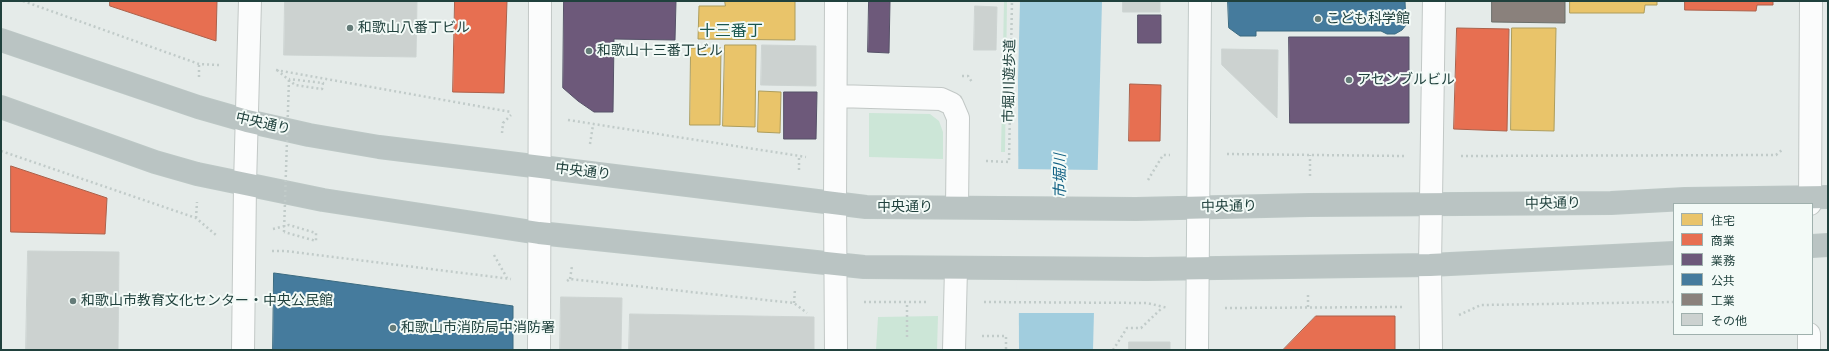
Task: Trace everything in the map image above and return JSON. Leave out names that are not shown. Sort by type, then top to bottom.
[{"type":"highway","name":"中央通り","points":[[1,40],[198,108],[309,135],[371,145],[540,167],[866,207],[1197,208],[1611,203],[1684,199],[1816,199]]},
{"type":"highway","points":[[1,107],[155,162],[197,174],[245,185],[323,200],[539,233],[864,267],[1147,269],[1430,265],[1673,253]]},
{"type":"highway","points":[[1813,246],[1828,245]]},
{"type":"street","points":[[243,350],[245,185],[250,1]]},
{"type":"street","points":[[539,350],[540,1]]},
{"type":"street","points":[[836,1],[836,350]]},
{"type":"street","points":[[1197,350],[1197,155],[1200,1]]},
{"type":"street","points":[[1431,350],[1430,265],[1434,1]]},
{"type":"street","points":[[1811,1],[1816,199]]},
{"type":"street","points":[[836,96],[941,99],[952,104],[958,118],[957,207]]},
{"type":"street","points":[[954,350],[956,268]]},
{"type":"street","points":[[1809,335],[1809,350]]},
{"type":"path","points":[[23,1],[199,64],[218,64]]},
{"type":"path","name":"市堀川遊歩道","points":[[993,161],[1009,162],[1012,1]]},
{"type":"path","points":[[198,108],[199,64]]},
{"type":"path","points":[[289,225],[316,233],[316,241],[284,232],[289,79],[323,83],[322,89],[295,85],[276,70],[513,112],[503,123]]},
{"type":"path","points":[[593,125],[799,157],[835,158]]},
{"type":"path","points":[[1,151],[196,218],[216,235]]},
{"type":"path","points":[[1148,180],[1163,155],[1776,155]]},
{"type":"path","points":[[196,218],[197,174]]},
{"type":"path","points":[[270,251],[285,251],[508,279],[494,257]]},
{"type":"path","points":[[570,279],[794,303],[808,314],[835,317],[853,316],[863,302]]},
{"type":"path","points":[[907,302],[907,337]]},
{"type":"path","points":[[992,302],[1147,303],[1163,308],[1141,328],[1127,328],[1113,350]]},
{"type":"path","points":[[990,336],[1006,336],[1006,350]]},
{"type":"green space","points":[[1004,1],[1007,1],[1005,152],[1001,152]]},
{"type":"green space","points":[[869,113],[930,114],[939,121],[943,132],[943,159],[869,157]]},
{"type":"green space","points":[[938,316],[937,350],[876,350],[878,317]]},
{"type":"water","name":"市堀川","points":[[1020,1],[1102,1],[1093,350],[1019,350],[1018,80]]},
{"type":"pier","points":[[1016,169],[1099,170],[1096,313],[1017,313]]},
{"type":"building: 住宅","points":[[725,1],[795,1],[795,40],[698,39],[699,6],[725,6]]},
{"type":"building: 住宅","points":[[1570,1],[1657,1],[1657,5],[1645,5],[1644,13],[1570,13]]},
{"type":"building: 住宅","points":[[1512,28],[1556,28],[1554,131],[1511,130]]},
{"type":"building: 住宅","points":[[725,45],[756,45],[755,127],[723,126]]},
{"type":"building: 住宅","points":[[691,48],[721,48],[720,125],[690,125]]},
{"type":"building: 住宅","points":[[759,91],[781,92],[780,133],[758,132]]},
{"type":"building: 商業","points":[[110,1],[217,1],[216,41],[110,6]]},
{"type":"building: 商業","points":[[455,1],[507,1],[504,93],[453,92]]},
{"type":"building: 商業","points":[[1685,1],[1773,1],[1773,5],[1757,5],[1756,11],[1685,10]]},
{"type":"building: 商業","points":[[1457,28],[1509,29],[1507,131],[1454,129]]},
{"type":"building: 商業","points":[[1130,84],[1161,85],[1160,141],[1129,141]]},
{"type":"building: 商業","points":[[11,166],[107,198],[105,234],[11,232]]},
{"type":"building: 商業","points":[[1316,316],[1395,316],[1395,350],[1283,350]]},
{"type":"building: 業務","name":"和歌山十三番丁ビル","points":[[564,1],[676,1],[675,40],[614,39],[613,112],[594,112],[563,88]]},
{"type":"building: 業務","points":[[869,1],[890,1],[889,53],[868,52]]},
{"type":"building: 業務","points":[[1138,15],[1161,15],[1161,43],[1138,43]]},
{"type":"building: 業務","name":"アセンブルビル","points":[[1289,37],[1409,37],[1409,123],[1290,123]]},
{"type":"building: 業務","points":[[784,92],[817,92],[816,139],[784,139]]},
{"type":"building: 公共","name":"こども科学館","points":[[1228,1],[1405,1],[1406,25],[1402,30],[1395,34],[1387,34],[1381,31],[1256,31],[1256,36],[1240,36],[1229,28]]},
{"type":"building: 公共","name":"和歌山市消防局中消防署","points":[[274,273],[513,306],[513,350],[273,350]]},
{"type":"building: 工業","points":[[1492,1],[1565,1],[1565,23],[1492,22]]},
{"type":"building: その他","name":"和歌山八番丁ビル","points":[[285,1],[417,1],[416,57],[284,55]]},
{"type":"building: その他","points":[[1123,1],[1160,1],[1160,12],[1123,12]]},
{"type":"building: その他","points":[[975,6],[997,7],[996,50],[974,50]]},
{"type":"building: その他","points":[[762,45],[816,46],[816,86],[761,85]]},
{"type":"building: その他","points":[[1222,49],[1278,50],[1277,118],[1222,65]]},
{"type":"building: その他","name":"和歌山市教育文化センター・中央公民館","points":[[28,251],[119,252],[118,350],[26,350]]},
{"type":"building: その他","points":[[561,297],[622,298],[621,350],[560,350]]},
{"type":"building: その他","points":[[630,314],[814,317],[814,350],[629,350]]},
{"type":"building: その他","points":[[1129,342],[1170,342],[1170,350],[1129,350]]},
{"type":"place","name":"こども科学館","points":[[1318,19]]},
{"type":"place","name":"和歌山八番丁ビル","points":[[350,28]]},
{"type":"place","name":"和歌山十三番丁ビル","points":[[589,51]]},
{"type":"place","name":"アセンブルビル","points":[[1349,80]]},
{"type":"place","name":"和歌山市教育文化センター・中央公民館","points":[[73,301]]},
{"type":"place","name":"和歌山市消防局中消防署","points":[[393,328]]},
{"type":"district","name":"十三番丁","points":[[731,32]]}]
